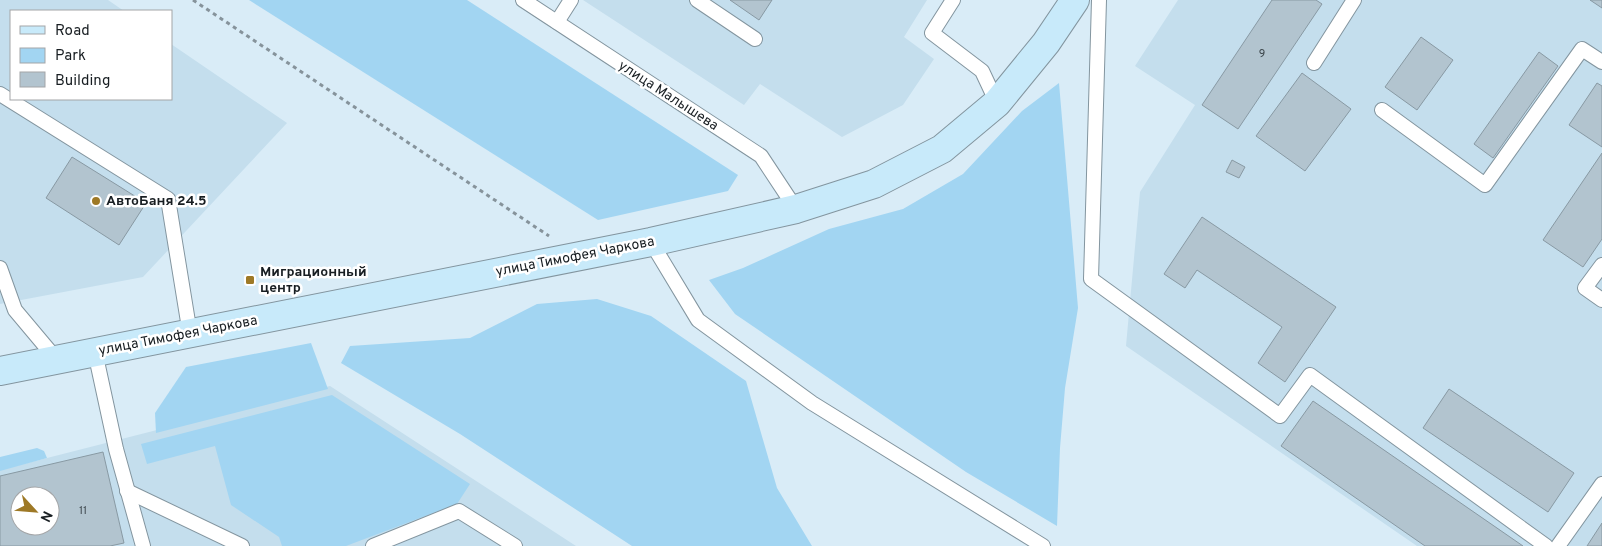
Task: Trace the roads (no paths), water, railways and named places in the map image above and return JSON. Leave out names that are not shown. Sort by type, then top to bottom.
[{"type":"main road","name":"улица Тимофея Чаркова","points":[[0,371],[651,242],[796,209],[874,184],[942,149],[997,103],[1046,43],[1075,0]]},
{"type":"lane","name":"улица Малышева","points":[[523,0],[761,156],[796,209]]},
{"type":"lane","points":[[557,22],[571,0]]},
{"type":"lane","points":[[697,0],[755,38]]},
{"type":"lane","points":[[953,0],[932,33],[982,71],[997,103]]},
{"type":"lane","points":[[1099,0],[1091,279],[1280,416],[1310,375],[1546,546]]},
{"type":"lane","points":[[1314,63],[1354,0]]},
{"type":"lane","points":[[1382,110],[1486,185],[1582,48],[1602,62]]},
{"type":"lane","points":[[0,94],[168,199],[190,334]]},
{"type":"lane","points":[[651,242],[698,320],[812,403],[1043,546]]},
{"type":"lane","points":[[1602,265],[1585,288],[1602,300]]},
{"type":"lane","points":[[0,268],[15,310],[57,360]]},
{"type":"lane","points":[[95,352],[116,449],[143,546]]},
{"type":"lane","points":[[1558,546],[1602,484]]},
{"type":"lane","points":[[127,491],[242,546]]},
{"type":"lane","points":[[373,546],[458,510],[515,546]]},
{"type":"place","name":"АвтоБаня 24.5","points":[[96,201]]},
{"type":"place","name":"Миграционный центр","points":[[250,280]]}]
